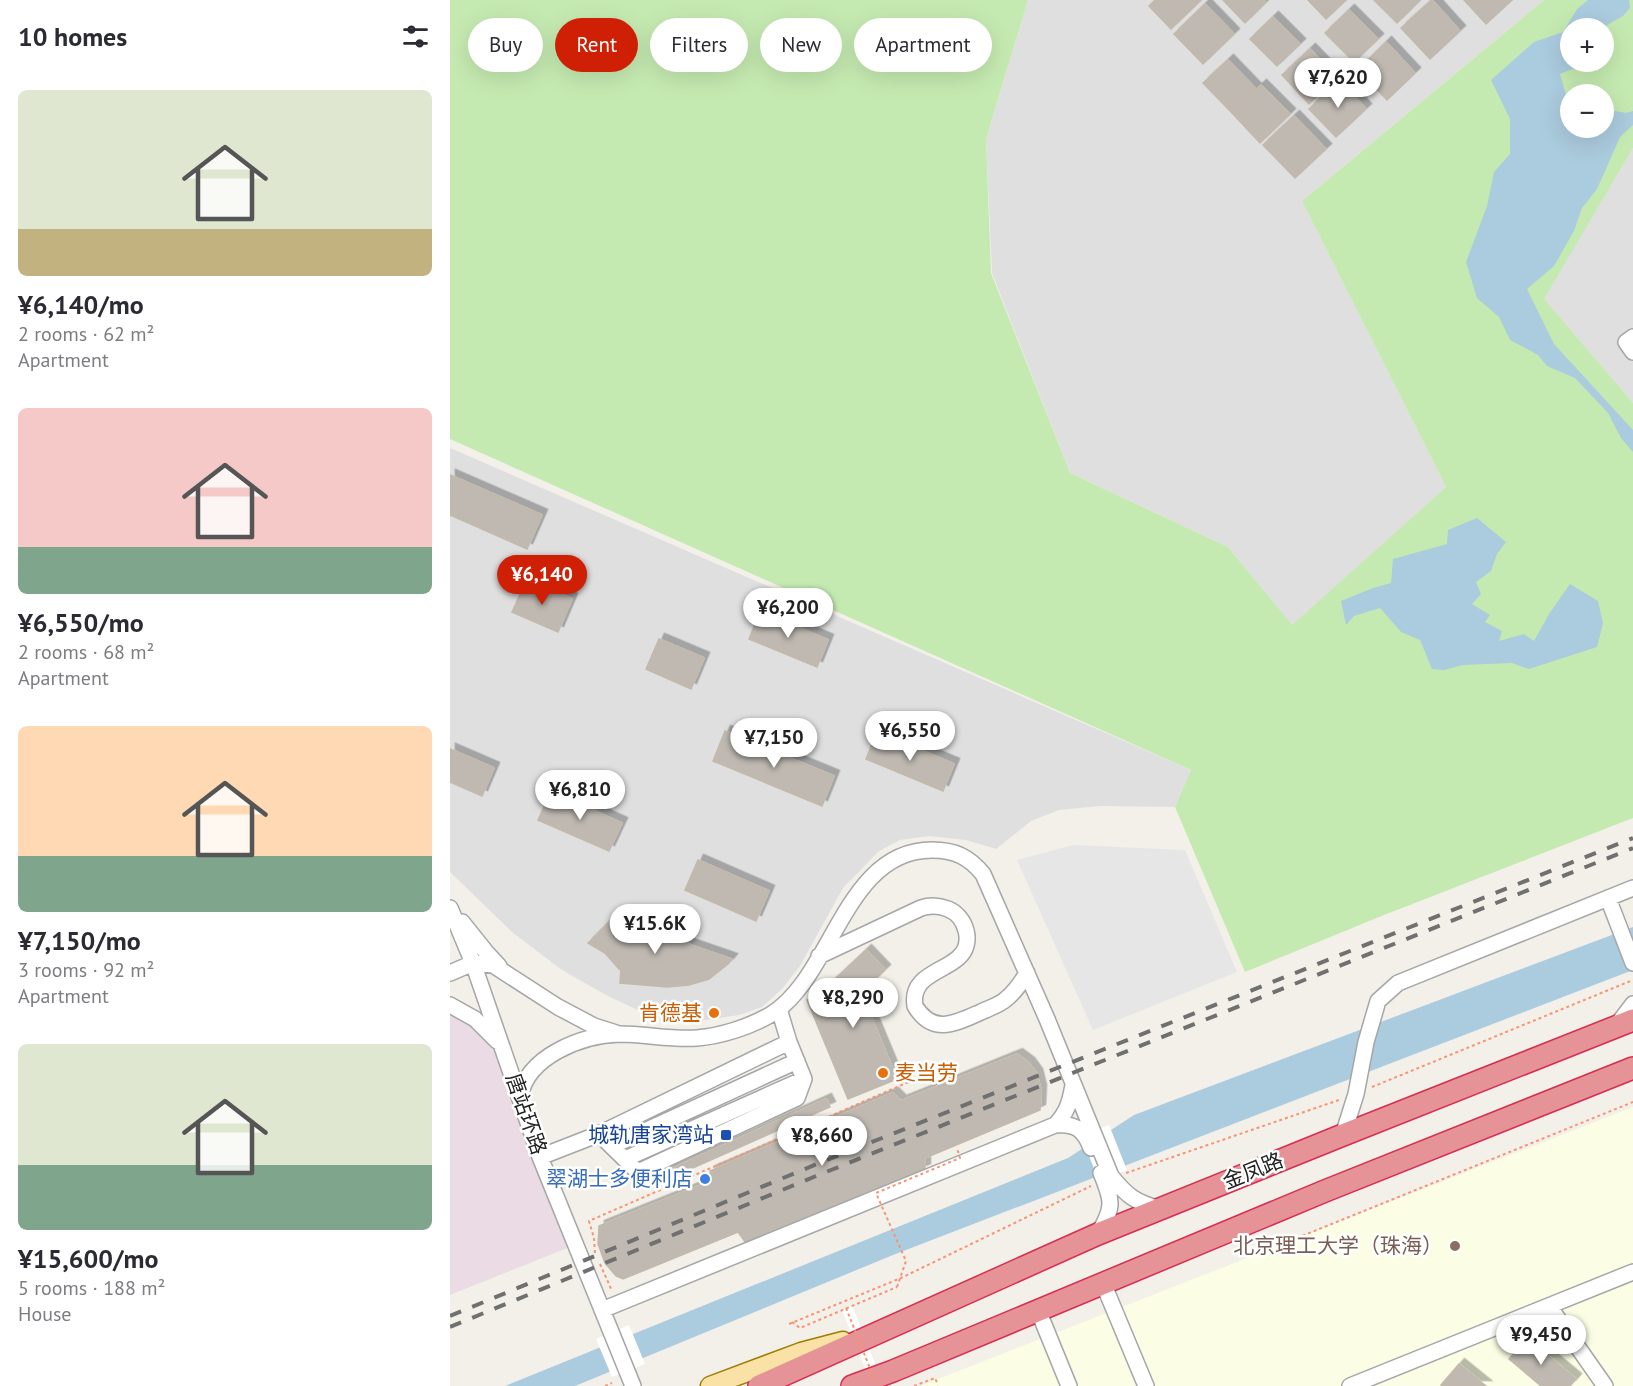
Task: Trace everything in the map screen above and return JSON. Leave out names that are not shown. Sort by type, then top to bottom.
[{"type":"highway","name":"金凤路","points":[[759,1386],[1098,1234],[1625,1023]]},
{"type":"highway","points":[[852,1386],[1325,1191],[1633,1068]]},
{"type":"main road","points":[[710,1386],[801,1352],[877,1332]]},
{"type":"main road","points":[[863,1386],[893,1371]]},
{"type":"street","points":[[1633,337],[1626,342],[1633,352]]},
{"type":"street","points":[[520,1097],[528,1074],[550,1055],[573,1044],[619,1034],[669,1039],[698,1038],[720,1034],[750,1024],[779,1009],[797,989],[861,890],[882,868],[904,854],[923,850],[942,850],[964,856],[974,863],[982,874],[1073,1085],[1108,1178],[1110,1216],[1098,1234]]},
{"type":"street","points":[[1343,1134],[1378,1001],[1398,983],[1633,888]]},
{"type":"street","points":[[1608,898],[1633,963]]},
{"type":"street","points":[[450,905],[475,939],[510,976]]},
{"type":"street","name":"唐站环路","points":[[450,905],[473,963],[540,1157],[633,1386]]},
{"type":"street","points":[[819,956],[921,908],[937,906],[954,911],[959,916],[964,922],[967,939],[963,953],[958,958],[927,976],[917,987],[915,1006],[925,1018],[941,1025],[954,1024],[1005,1001],[1027,974]]},
{"type":"street","points":[[450,973],[473,963],[493,965],[576,1018],[619,1034]]},
{"type":"street","points":[[1625,1023],[1633,1004]]},
{"type":"street","points":[[450,1005],[481,1023],[503,1050]]},
{"type":"street","points":[[598,1134],[638,1172],[797,1098],[804,1079],[779,1009]]},
{"type":"street","points":[[540,1157],[598,1134],[789,1042]]},
{"type":"street","points":[[612,1146],[797,1062]]},
{"type":"street","points":[[1055,1125],[1068,1109],[1073,1085]]},
{"type":"street","points":[[602,1310],[1055,1125],[1068,1124],[1089,1132]]},
{"type":"street","points":[[1108,1178],[1141,1204],[1160,1209]]},
{"type":"street","points":[[1350,1386],[1633,1272]]},
{"type":"street","points":[[1103,1283],[1146,1386]]},
{"type":"street","points":[[1549,1306],[1605,1386]]},
{"type":"street","points":[[1038,1310],[1069,1386]]},
{"type":"path","points":[[957,1148],[960,1158],[876,1193],[906,1261],[901,1278],[897,1287],[800,1328],[790,1323],[901,1278],[1108,1178],[1356,1089],[1633,980]]},
{"type":"path","points":[[595,1253],[589,1221],[927,1074],[932,1085]]},
{"type":"path","points":[[1297,1238],[1633,1102]]},
{"type":"path","points":[[600,1263],[615,1294]]},
{"type":"path","points":[[846,1308],[877,1386]]},
{"type":"path","points":[[914,1386],[935,1378],[938,1385]]},
{"type":"path","points":[[605,1386],[612,1383]]},
{"type":"shaded area","points":[[1028,0],[1544,0],[1302,201],[1446,487],[1292,626],[1228,547],[1070,473],[992,273],[986,139]]},
{"type":"shaded area","points":[[1633,148],[1633,403],[1543,299]]},
{"type":"shaded area","points":[[450,448],[1191,770],[1175,807],[1100,806],[1059,810],[1031,821],[996,849],[966,840],[929,836],[900,840],[879,851],[843,888],[800,966],[782,989],[762,1007],[739,1015],[706,1020],[677,1018],[642,1012],[606,995],[562,970],[512,932],[450,872]]},
{"type":"shaded area","points":[[1073,845],[1185,850],[1237,972],[1093,1030],[1017,860]]},
{"type":"shaded area","points":[[450,1006],[494,1038],[575,1245],[450,1295]]},
{"type":"shaded area","name":"北京理工大学（珠海）","points":[[1633,1107],[1633,1386],[920,1386]]},
{"type":"green space","points":[[450,0],[1028,0],[986,139],[991,273],[1070,473],[1228,547],[1292,625],[1446,487],[1302,201],[1544,0],[1633,0],[1633,148],[1544,299],[1633,403],[1633,818],[1245,972],[1175,807],[1191,770],[450,439]]},
{"type":"water","points":[[1588,0],[1629,0],[1630,8],[1614,21],[1614,18],[1572,18],[1577,9]]},
{"type":"water","points":[[1560,33],[1560,72],[1565,72],[1560,74],[1563,84],[1560,84],[1560,138],[1614,138],[1614,111],[1626,113],[1633,111],[1633,125],[1620,137],[1597,189],[1582,208],[1574,231],[1554,266],[1527,289],[1554,344],[1633,430],[1633,452],[1621,438],[1608,413],[1575,378],[1547,366],[1538,355],[1510,340],[1499,317],[1477,298],[1466,262],[1487,206],[1494,172],[1510,154],[1510,119],[1491,80],[1534,42]]},
{"type":"water","points":[[1477,518],[1506,542],[1497,554],[1491,571],[1476,582],[1481,594],[1472,604],[1490,615],[1485,622],[1502,631],[1499,641],[1524,634],[1534,641],[1570,584],[1598,601],[1603,623],[1597,647],[1529,669],[1512,663],[1463,665],[1444,670],[1432,669],[1420,640],[1401,632],[1380,608],[1354,616],[1346,625],[1341,601],[1391,583],[1393,559],[1447,544],[1448,530]]},
{"type":"water","points":[[1633,927],[1633,970],[893,1255],[575,1386],[505,1386],[1068,1158],[1134,1115]]},
{"type":"pier","points":[[1109,1125],[1127,1170],[1099,1181],[1081,1136]]},
{"type":"pier","points":[[852,1305],[884,1386],[872,1386],[842,1310]]},
{"type":"pier","points":[[629,1325],[645,1364],[612,1377],[596,1339]]},
{"type":"building","points":[[1155,0],[1201,0],[1171,29],[1149,6]]},
{"type":"building","points":[[1223,0],[1264,0],[1266,2],[1245,23]]},
{"type":"building","points":[[1308,0],[1346,0],[1326,19]]},
{"type":"building","points":[[1374,0],[1420,0],[1397,23]]},
{"type":"building","points":[[1432,0],[1460,31],[1430,59],[1401,28]]},
{"type":"building","points":[[1464,0],[1512,0],[1486,24]]},
{"type":"building","points":[[1205,4],[1234,34],[1203,64],[1174,34]]},
{"type":"building","points":[[1349,10],[1378,39],[1354,62],[1325,33]]},
{"type":"building","points":[[1273,17],[1300,44],[1277,66],[1250,39]]},
{"type":"building","points":[[1386,42],[1415,73],[1387,100],[1358,70]]},
{"type":"building","points":[[1310,49],[1337,77],[1309,104],[1282,75]]},
{"type":"building","points":[[1228,60],[1257,90],[1232,113],[1203,83]]},
{"type":"building","points":[[1339,80],[1366,109],[1336,137],[1309,109]]},
{"type":"building","points":[[1261,85],[1290,114],[1260,143],[1232,113]]},
{"type":"building","points":[[1294,116],[1326,149],[1295,178],[1263,145]]},
{"type":"building","points":[[450,475],[542,515],[527,549],[450,515]]},
{"type":"building","points":[[527,579],[572,599],[558,632],[512,612]]},
{"type":"building","points":[[760,611],[828,640],[817,667],[749,639]]},
{"type":"building","points":[[659,639],[704,658],[691,689],[646,669]]},
{"type":"building","points":[[725,731],[834,776],[822,806],[713,761]]},
{"type":"building","points":[[877,732],[954,764],[943,791],[866,759]]},
{"type":"building","points":[[450,749],[494,768],[482,796],[450,782]]},
{"type":"building","points":[[551,791],[622,823],[609,851],[538,820]]},
{"type":"building","points":[[698,860],[769,891],[756,921],[685,890]]},
{"type":"building","points":[[619,912],[691,945],[732,959],[709,979],[689,985],[667,987],[620,983],[621,968],[619,969],[605,953],[588,943]]},
{"type":"building","points":[[866,950],[885,970],[861,993],[897,1079],[848,1099],[807,1000],[818,995]]},
{"type":"building","points":[[1017,1054],[1029,1063],[1037,1074],[1041,1090],[1040,1110],[925,1158],[925,1169],[746,1243],[738,1232],[623,1279],[616,1276],[605,1263],[598,1244],[599,1226],[711,1181],[710,1171],[893,1093],[901,1101]]},
{"type":"building","points":[[826,1099],[830,1107],[659,1183],[656,1176]]},
{"type":"building","points":[[1527,1338],[1576,1379],[1570,1386],[1541,1386],[1509,1359]]},
{"type":"building","points":[[1459,1364],[1486,1386],[1441,1385]]},
{"type":"railway","points":[[450,1316],[817,1164],[1633,838]]},
{"type":"railway","points":[[450,1327],[821,1174],[1633,848]]},
{"type":"place","name":"肯德基","points":[[714,1013]]},
{"type":"place","name":"麦当劳","points":[[883,1073]]},
{"type":"place","name":"城轨唐家湾站","points":[[726,1135]]},
{"type":"place","name":"翠湖士多便利店","points":[[705,1179]]},
{"type":"place","name":"北京理工大学（珠海）","points":[[1455,1246]]}]
